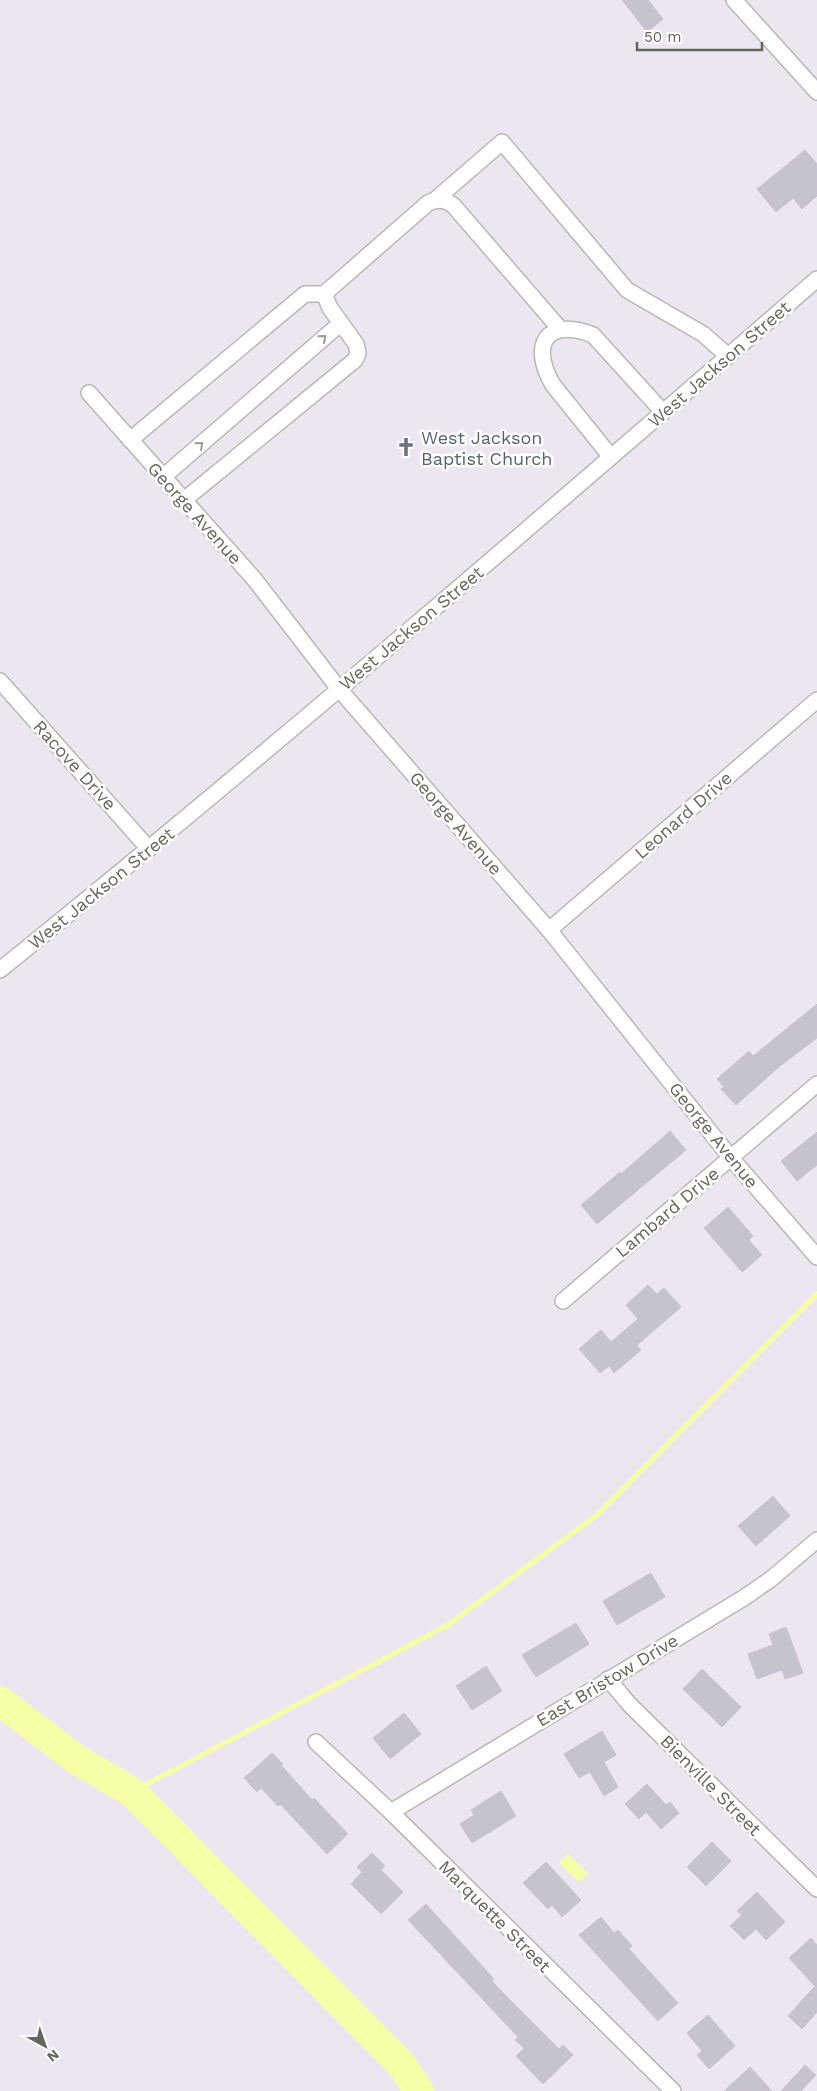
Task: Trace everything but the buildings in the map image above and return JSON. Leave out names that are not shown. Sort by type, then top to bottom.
[{"type":"street","points":[[734,0],[817,92]]},
{"type":"street","points":[[130,440],[306,294],[324,294],[428,203],[435,200],[502,142],[627,290],[704,334],[728,356]]},
{"type":"street","points":[[435,200],[441,200],[453,205],[560,329]]},
{"type":"street","name":"West Jackson Street","points":[[0,970],[150,849],[817,279]]},
{"type":"street","points":[[184,500],[355,360],[358,353],[356,344],[330,308],[324,294]]},
{"type":"street","points":[[164,477],[341,323]]},
{"type":"street","points":[[611,457],[547,376],[542,362],[543,343],[550,333],[560,329],[580,330],[593,335],[663,412]]},
{"type":"street","name":"George Avenue","points":[[89,393],[255,580],[339,689],[549,930],[731,1158],[817,1257]]},
{"type":"street","name":"Racove Drive","points":[[0,680],[150,849]]},
{"type":"street","name":"Leonard Drive","points":[[549,930],[817,700]]},
{"type":"street","name":"Lambard Drive","points":[[563,1301],[817,1084]]},
{"type":"street","name":"East Bristow Drive","points":[[391,1812],[758,1588],[817,1540]]},
{"type":"street","name":"Bienville Street","points":[[608,1679],[630,1705],[817,1889]]},
{"type":"street","name":"Marquette Street","points":[[316,1742],[391,1812],[673,2091]]},
{"type":"shaded area","points":[[568,1854],[588,1873],[579,1882],[559,1863]]},
{"type":"waterway","points":[[132,1792],[448,1625],[597,1515],[817,1294]]},
{"type":"waterway","points":[[0,1701],[76,1759],[132,1792],[401,2064],[419,2091]]},
{"type":"place","name":"West Jackson Baptist Church","points":[[406,447]]}]
